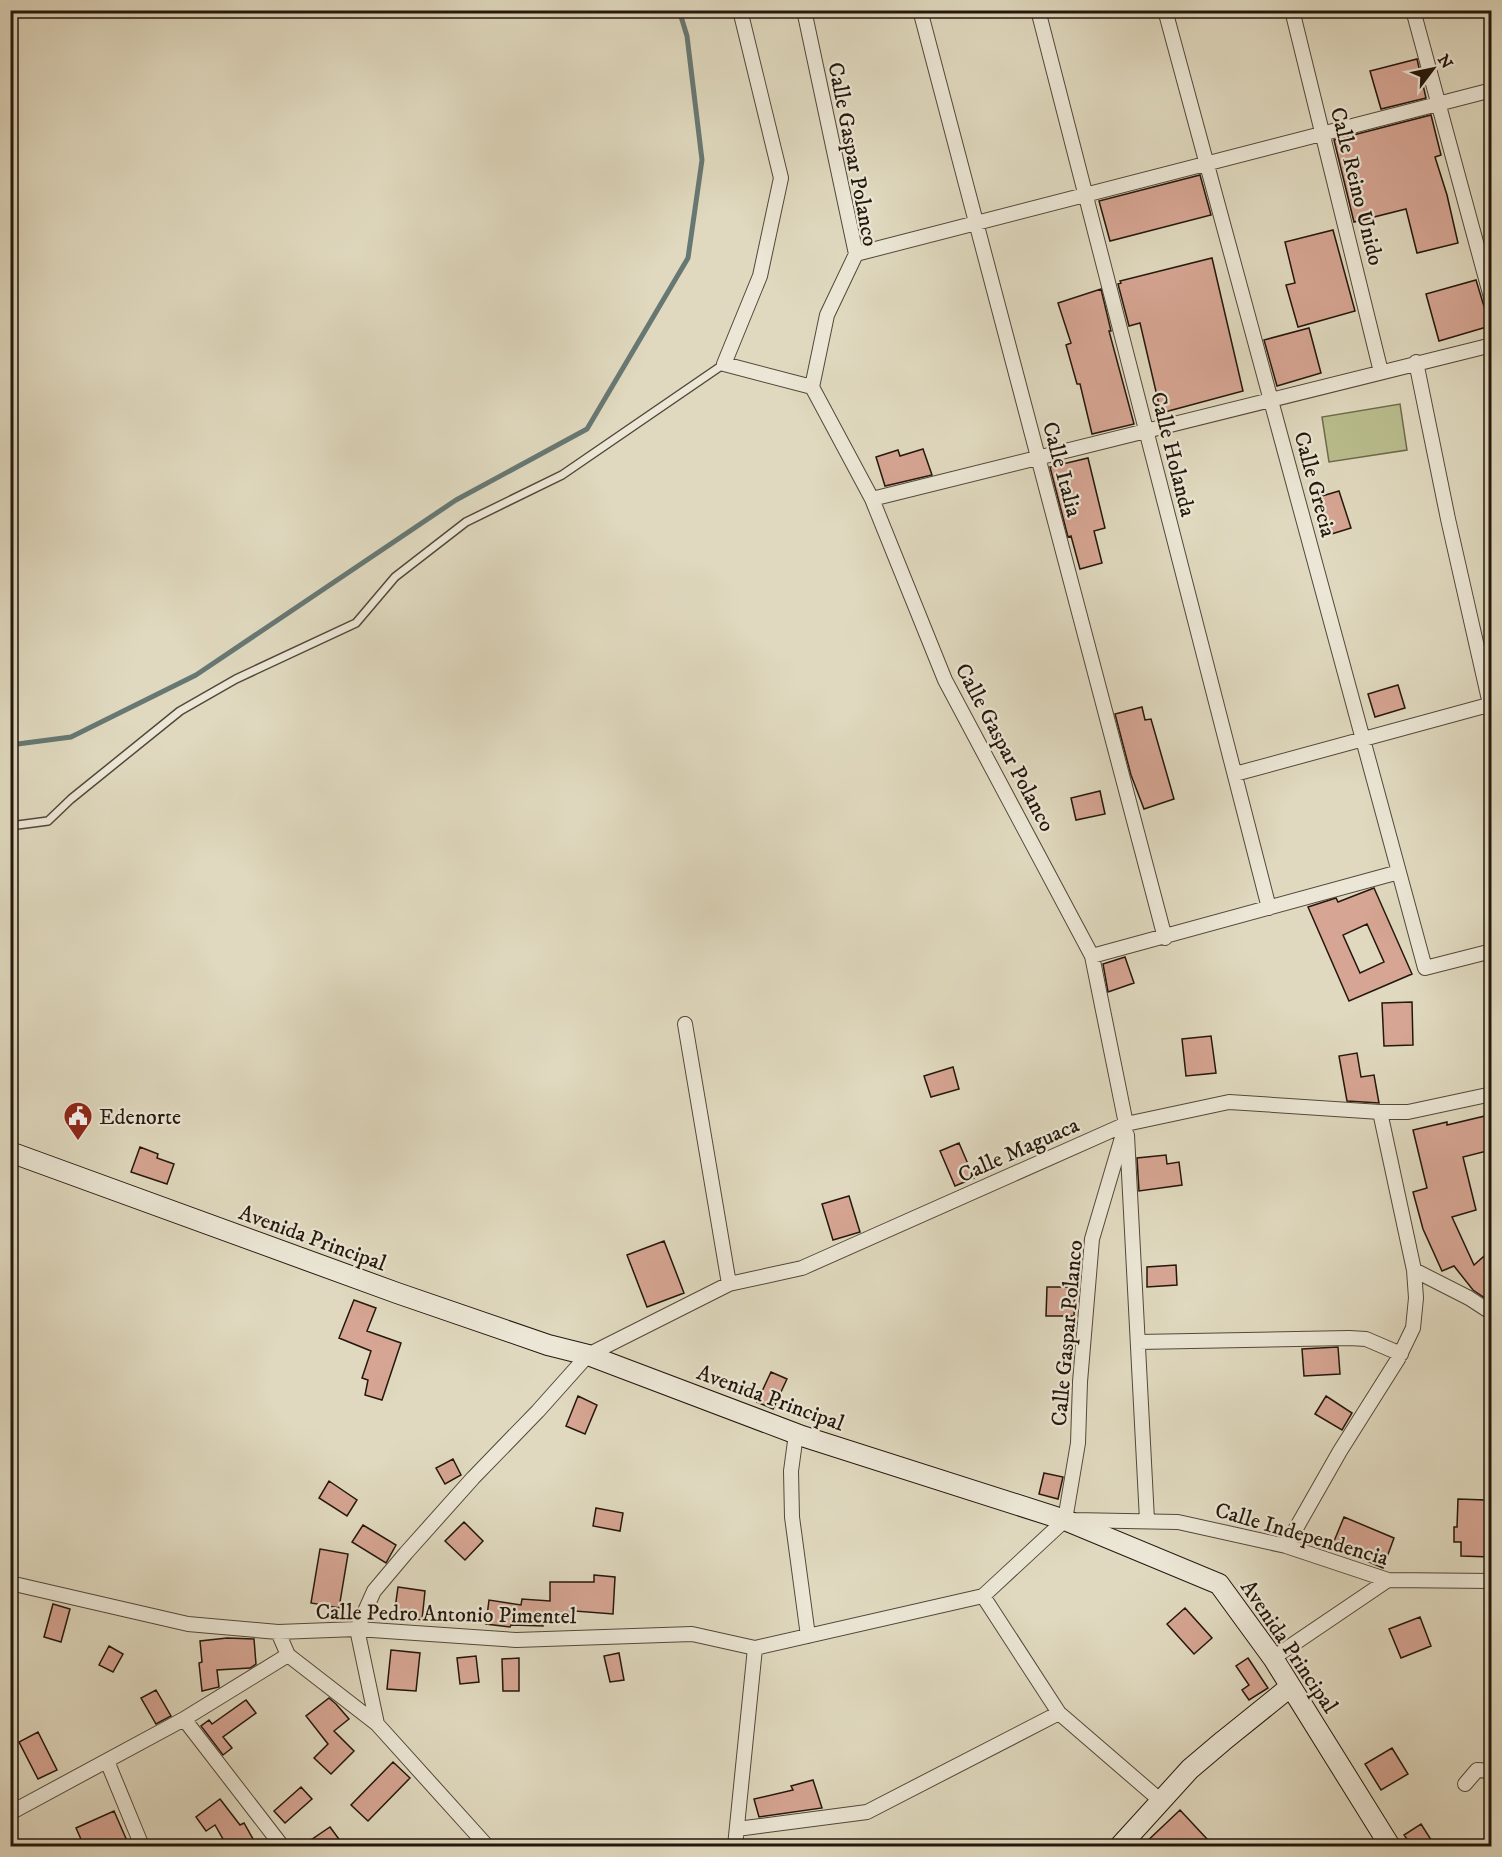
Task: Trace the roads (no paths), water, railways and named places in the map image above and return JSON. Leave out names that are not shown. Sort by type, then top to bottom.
[{"type":"main road","name":"Avenida Principal","points":[[10,1152],[397,1293],[548,1345],[588,1355],[796,1434],[1065,1520],[1219,1584],[1273,1658],[1390,1846]]},
{"type":"main road","points":[[1120,1846],[1191,1769],[1290,1687]]},
{"type":"street","points":[[740,10],[781,178],[760,276],[724,364],[812,387]]},
{"type":"street","name":"Calle Gaspar Polanco","points":[[804,10],[856,254],[827,315],[812,387],[872,499],[945,680],[1092,956],[1126,1124],[1092,1239],[1080,1382],[1078,1443],[1065,1520]]},
{"type":"street","name":"Calle Italia","points":[[920,10],[1165,938]]},
{"type":"street","name":"Calle Holanda","points":[[1038,10],[1269,908]]},
{"type":"street","name":"Calle Grecia","points":[[1165,10],[1425,968],[1491,951]]},
{"type":"street","name":"Calle Reino Unido","points":[[1292,10],[1381,372]]},
{"type":"street","points":[[1413,10],[1491,301]]},
{"type":"street","points":[[856,254],[1491,90]]},
{"type":"street","points":[[872,499],[1491,345]]},
{"type":"street","points":[[1235,774],[1491,707],[1448,519],[1416,363]]},
{"type":"street","points":[[1092,956],[1165,938],[1399,872]]},
{"type":"street","points":[[685,1024],[729,1284]]},
{"type":"street","name":"Calle Maguaca","points":[[588,1355],[729,1284],[802,1268],[1126,1124],[1229,1102],[1380,1113],[1408,1112],[1491,1094]]},
{"type":"street","points":[[1286,1546],[1340,1451],[1401,1354],[1413,1328],[1416,1299],[1414,1270],[1380,1113]]},
{"type":"street","points":[[1126,1124],[1147,1520]]},
{"type":"street","points":[[1414,1270],[1491,1312]]},
{"type":"street","points":[[1138,1342],[1349,1338],[1366,1339],[1401,1354]]},
{"type":"street","points":[[377,1724],[357,1629],[374,1591],[473,1478],[588,1355]]},
{"type":"street","points":[[796,1434],[791,1471],[792,1517],[808,1636]]},
{"type":"street","name":"Calle Independencia","points":[[1065,1520],[1178,1522],[1286,1546],[1388,1580],[1491,1581]]},
{"type":"street","name":"Calle Pedro Antonio Pimentel","points":[[10,1582],[188,1623],[278,1632],[357,1629],[516,1640],[692,1634],[755,1648],[983,1596],[1065,1520]]},
{"type":"street","points":[[1273,1658],[1388,1580]]},
{"type":"street","points":[[983,1596],[1059,1713],[1161,1801]]},
{"type":"street","points":[[278,1632],[288,1655],[377,1724],[483,1845]]},
{"type":"street","points":[[735,1846],[755,1648]]},
{"type":"street","points":[[10,1813],[184,1719],[288,1655]]},
{"type":"street","points":[[737,1828],[867,1812],[1059,1713]]},
{"type":"street","points":[[184,1719],[282,1846]]},
{"type":"street","points":[[107,1761],[142,1846]]},
{"type":"street","points":[[1465,1784],[1477,1770],[1491,1771]]},
{"type":"lane","points":[[10,826],[48,821],[71,799],[180,711],[236,679],[356,623],[395,577],[466,522],[561,476],[724,364]]},
{"type":"waterway","points":[[10,745],[71,737],[196,675],[456,500],[587,429],[688,258],[702,160],[687,36],[679,10]]},
{"type":"place","name":"Edenorte","points":[[78,1142]]}]
